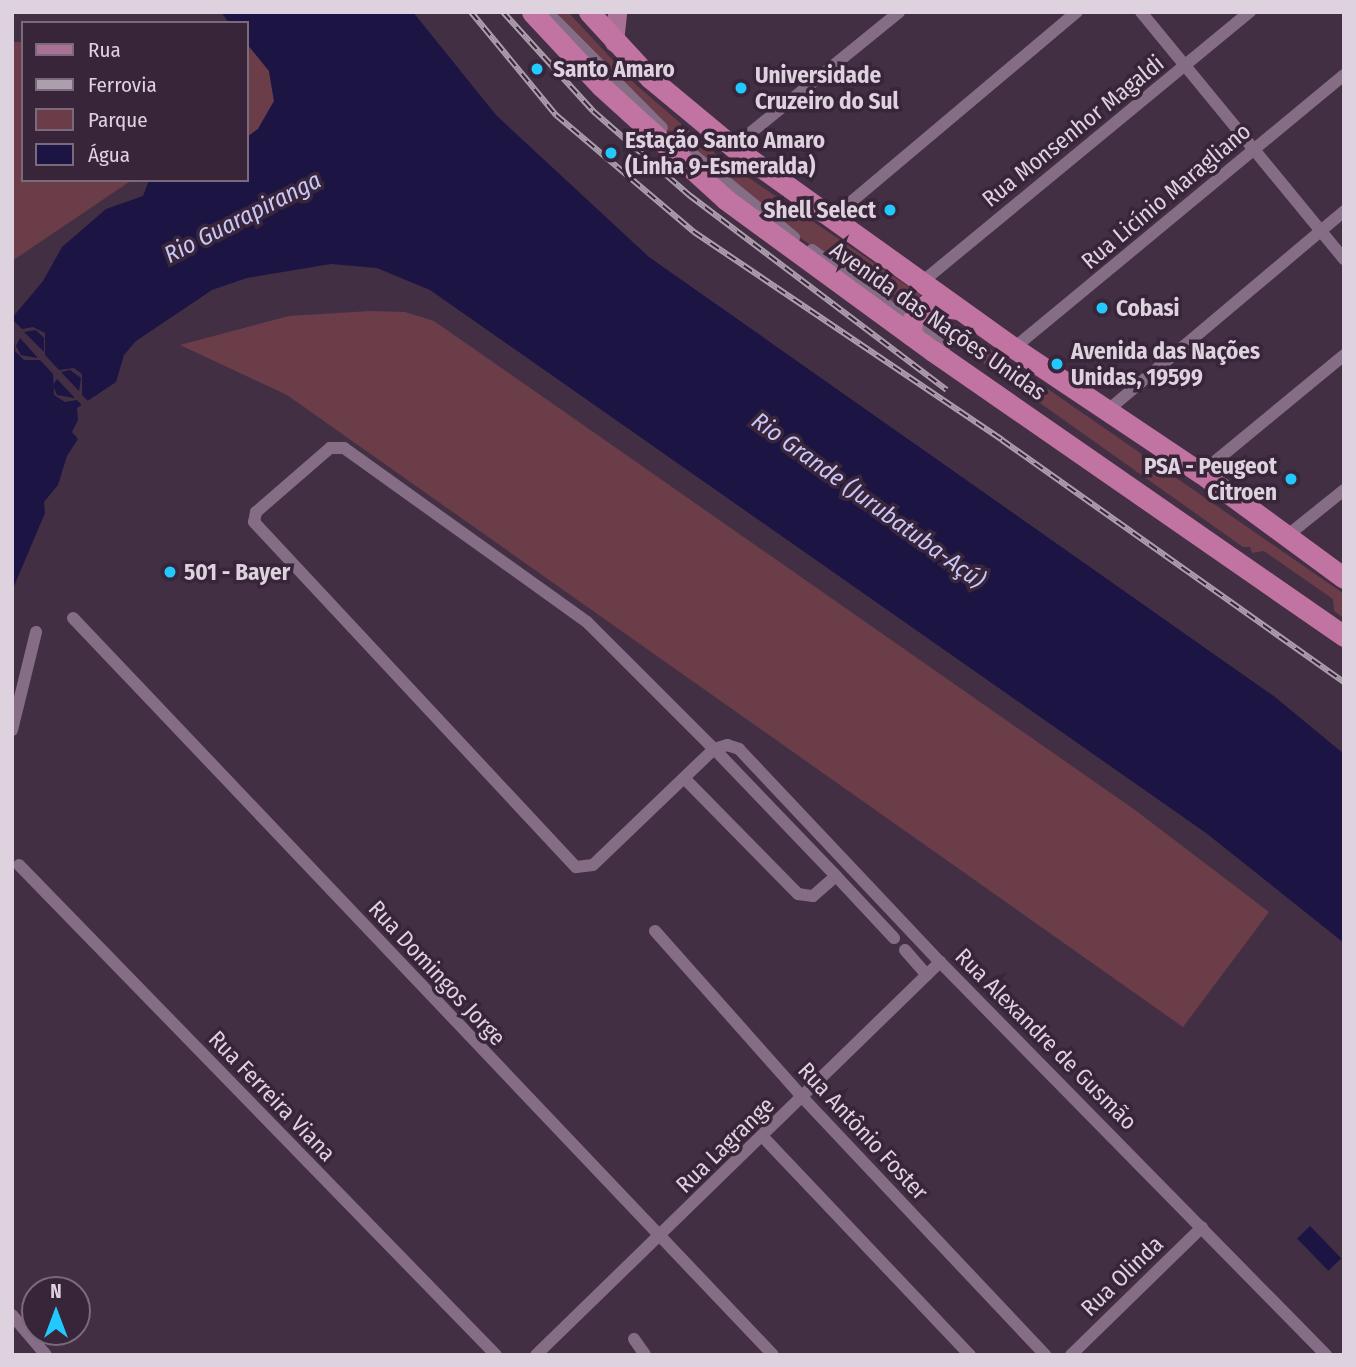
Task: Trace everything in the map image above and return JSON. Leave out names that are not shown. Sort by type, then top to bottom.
[{"type":"highway","name":"Avenida das Nações Unidas","points":[[532,12],[601,86],[725,198],[1344,636]]},
{"type":"highway","name":"Avenida das Nações Unidas","points":[[589,12],[614,42],[733,147],[1014,348],[1201,473],[1344,578]]},
{"type":"highway","points":[[911,328],[926,305],[963,312]]},
{"type":"main road","points":[[614,42],[617,12]]},
{"type":"street","points":[[547,12],[609,78],[732,190],[911,328],[1344,624]]},
{"type":"street","points":[[733,147],[899,12]]},
{"type":"street","points":[[832,218],[1077,12]]},
{"type":"street","points":[[1140,12],[1344,259]]},
{"type":"street","name":"Rua Monsenhor Magaldi","points":[[922,282],[1250,12]]},
{"type":"street","name":"Rua Licínio Maragliano","points":[[1014,348],[1344,75]]},
{"type":"street","points":[[1108,410],[1319,229],[1344,211]]},
{"type":"street","points":[[1201,473],[1344,355]]},
{"type":"street","points":[[714,749],[593,865],[576,867],[254,522],[256,512],[330,447],[344,448],[587,622],[714,749],[894,938]]},
{"type":"street","points":[[1288,535],[1344,491]]},
{"type":"street","name":"Rua Domingos Jorge","points":[[73,618],[773,1355]]},
{"type":"street","points":[[12,730],[36,632]]},
{"type":"street","name":"Rua Alexandre de Gusmão","points":[[714,749],[727,745],[739,748],[940,962],[1326,1355]]},
{"type":"street","points":[[684,778],[798,894],[813,896],[836,876]]},
{"type":"street","name":"Rua Ferreira Viana","points":[[19,865],[496,1355]]},
{"type":"street","name":"Rua Antônio Foster","points":[[655,931],[804,1099],[1045,1355]]},
{"type":"street","points":[[905,950],[927,975]]},
{"type":"street","name":"Rua Lagrange","points":[[536,1355],[804,1099],[940,962]]},
{"type":"street","points":[[763,1137],[970,1355]]},
{"type":"street","name":"Rua Olinda","points":[[1071,1355],[1202,1227]]},
{"type":"street","points":[[12,1315],[46,1355]]},
{"type":"street","points":[[634,1339],[645,1355]]},
{"type":"green space","points":[[550,12],[568,12],[634,83],[724,161],[921,295],[904,310],[776,221],[673,136]]},
{"type":"green space","points":[[12,42],[21,42],[21,182],[129,182],[12,261]]},
{"type":"green space","points":[[248,45],[269,71],[274,101],[258,129],[248,136]]},
{"type":"green space","points":[[370,311],[405,312],[434,321],[1135,810],[1269,912],[1183,1027],[287,395],[180,345],[289,316]]},
{"type":"green space","points":[[938,313],[1344,594],[1344,618],[1334,611],[1333,599],[1264,551],[1252,553],[1250,547],[1243,547],[926,322],[925,315]]},
{"type":"water","points":[[221,12],[413,12],[496,115],[649,257],[1275,697],[1344,754],[1344,943],[1206,833],[430,290],[377,268],[331,264],[247,278],[212,290],[136,341],[124,355],[116,382],[77,408],[78,420],[72,432],[78,439],[67,456],[58,485],[44,502],[45,513],[12,591],[12,318],[43,281],[62,247],[106,209],[143,196],[148,182],[248,182],[248,136],[258,129],[274,101],[269,71],[248,45],[248,21],[228,21]]},
{"type":"water","points":[[1310,1226],[1341,1258],[1328,1271],[1297,1239]]},
{"type":"pier","points":[[12,319],[22,329],[33,327],[45,333],[45,355],[59,370],[74,368],[82,374],[82,395],[91,404],[84,408],[77,400],[65,402],[54,395],[54,386],[57,395],[74,398],[57,379],[53,384],[53,374],[40,360],[24,360],[15,351]],"holes":[[[36,330],[44,338],[44,352],[24,332]],[[20,338],[37,358],[21,355],[16,346]],[[70,370],[81,378],[79,391],[61,372]]]},
{"type":"railway","points":[[471,12],[556,115],[694,232],[1002,440],[1344,682]]},
{"type":"railway","points":[[503,12],[593,111],[689,195],[947,390]]},
{"type":"place","name":"Santo Amaro","points":[[537,69]]},
{"type":"place","name":"Universidade Cruzeiro do Sul","points":[[741,88]]},
{"type":"place","name":"Estação Santo Amaro (Linha 9-Esmeralda)","points":[[611,153]]},
{"type":"place","name":"Shell Select","points":[[890,210]]},
{"type":"place","name":"Cobasi","points":[[1102,308]]},
{"type":"place","name":"Avenida das Nações Unidas, 19599","points":[[1057,364]]},
{"type":"place","name":"PSA - Peugeot Citroen","points":[[1291,479]]},
{"type":"place","name":"501 - Bayer","points":[[170,572]]},
{"type":"water label","name":"Rio Guarapiranga","points":[[243,218]]},
{"type":"water label","name":"Rio Grande (Jurubatuba-Açú)","points":[[868,501]]}]
